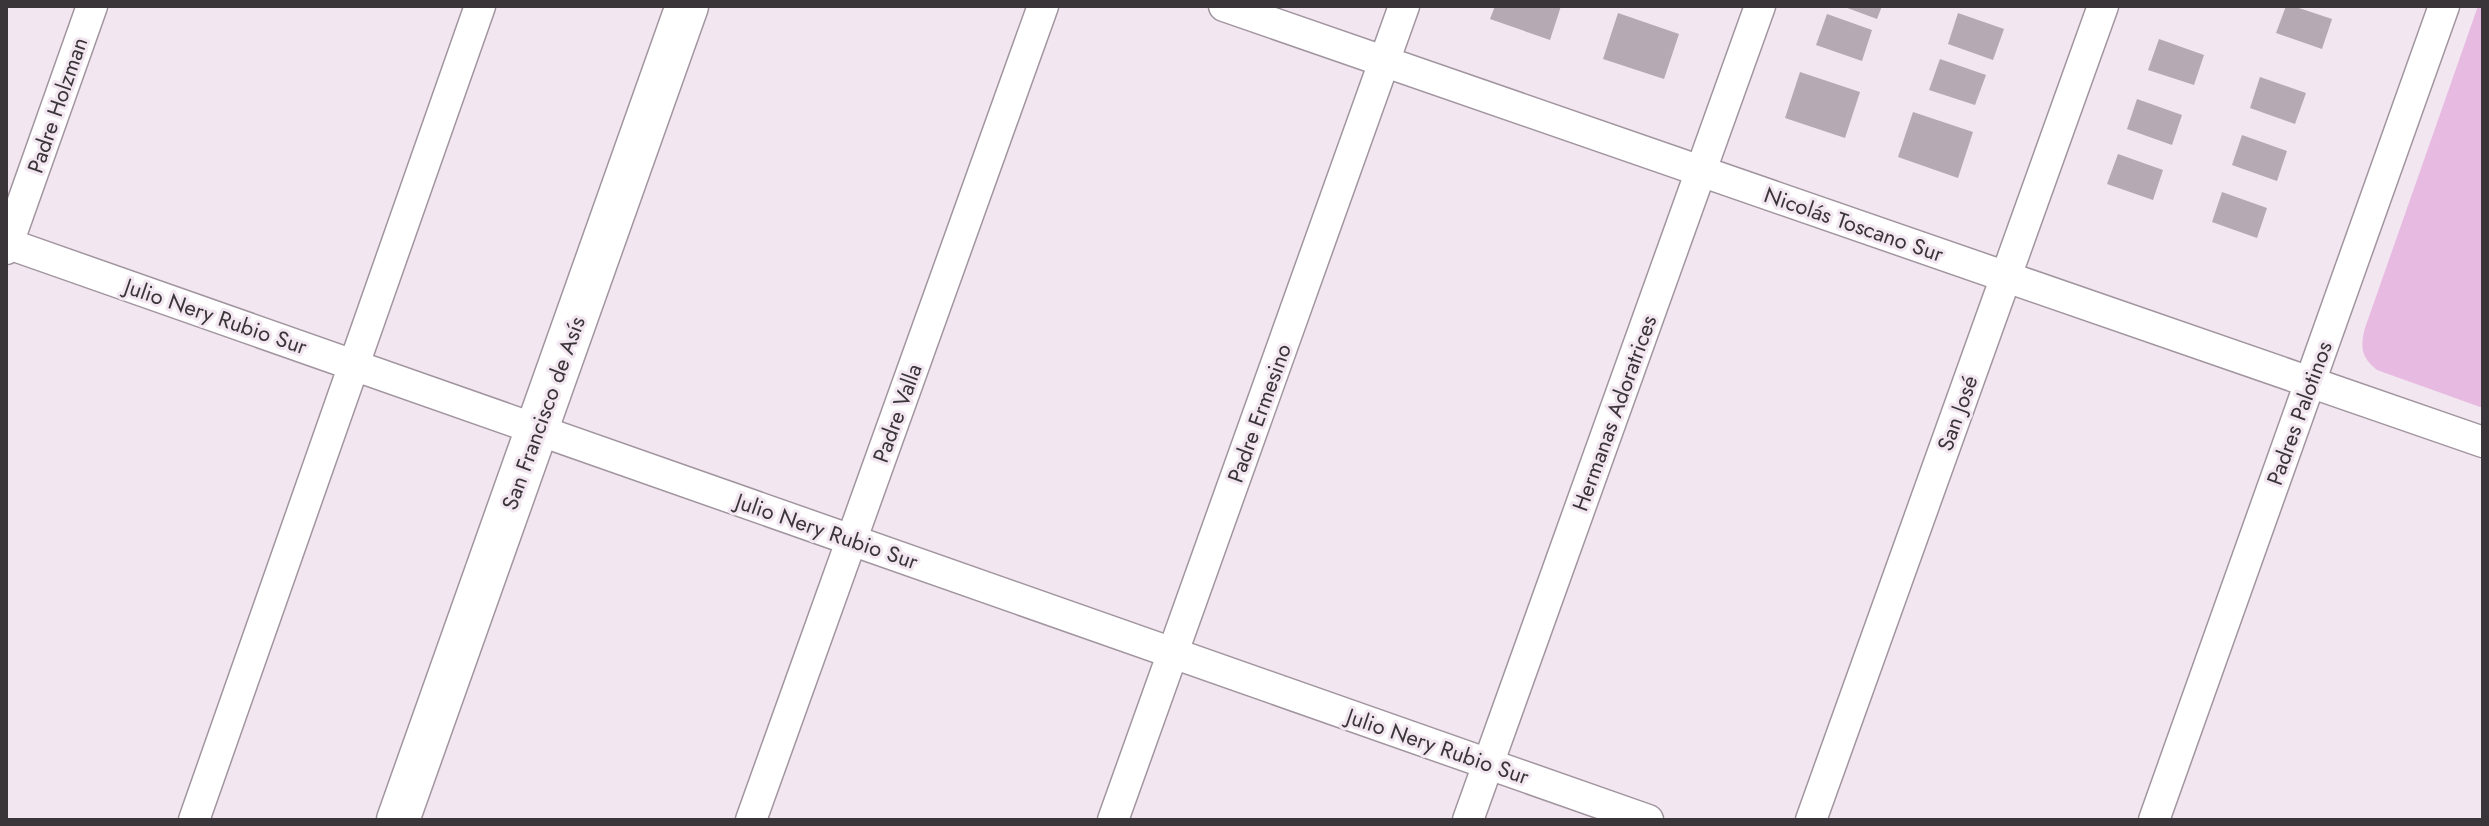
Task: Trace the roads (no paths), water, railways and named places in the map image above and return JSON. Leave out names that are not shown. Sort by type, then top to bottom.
[{"type":"street","name":"Padre Holzman","points":[[7,245],[92,6]]},
{"type":"street","points":[[194,820],[480,6]]},
{"type":"street","name":"San Francisco de Asís","points":[[398,820],[687,6]]},
{"type":"street","name":"Padre Valla","points":[[751,820],[1043,6]]},
{"type":"street","name":"Nicolás Toscano Sur","points":[[1224,6],[2483,442]]},
{"type":"street","name":"Padre Ermesino","points":[[1113,820],[1404,6]]},
{"type":"street","name":"Hermanas Adoratrices","points":[[1468,820],[1760,6]]},
{"type":"street","name":"San José","points":[[1811,820],[2103,6]]},
{"type":"street","name":"Padres Palotinos","points":[[2154,820],[2444,6]]},
{"type":"street","name":"Julio Nery Rubio Sur","points":[[7,245],[1648,820]]}]
